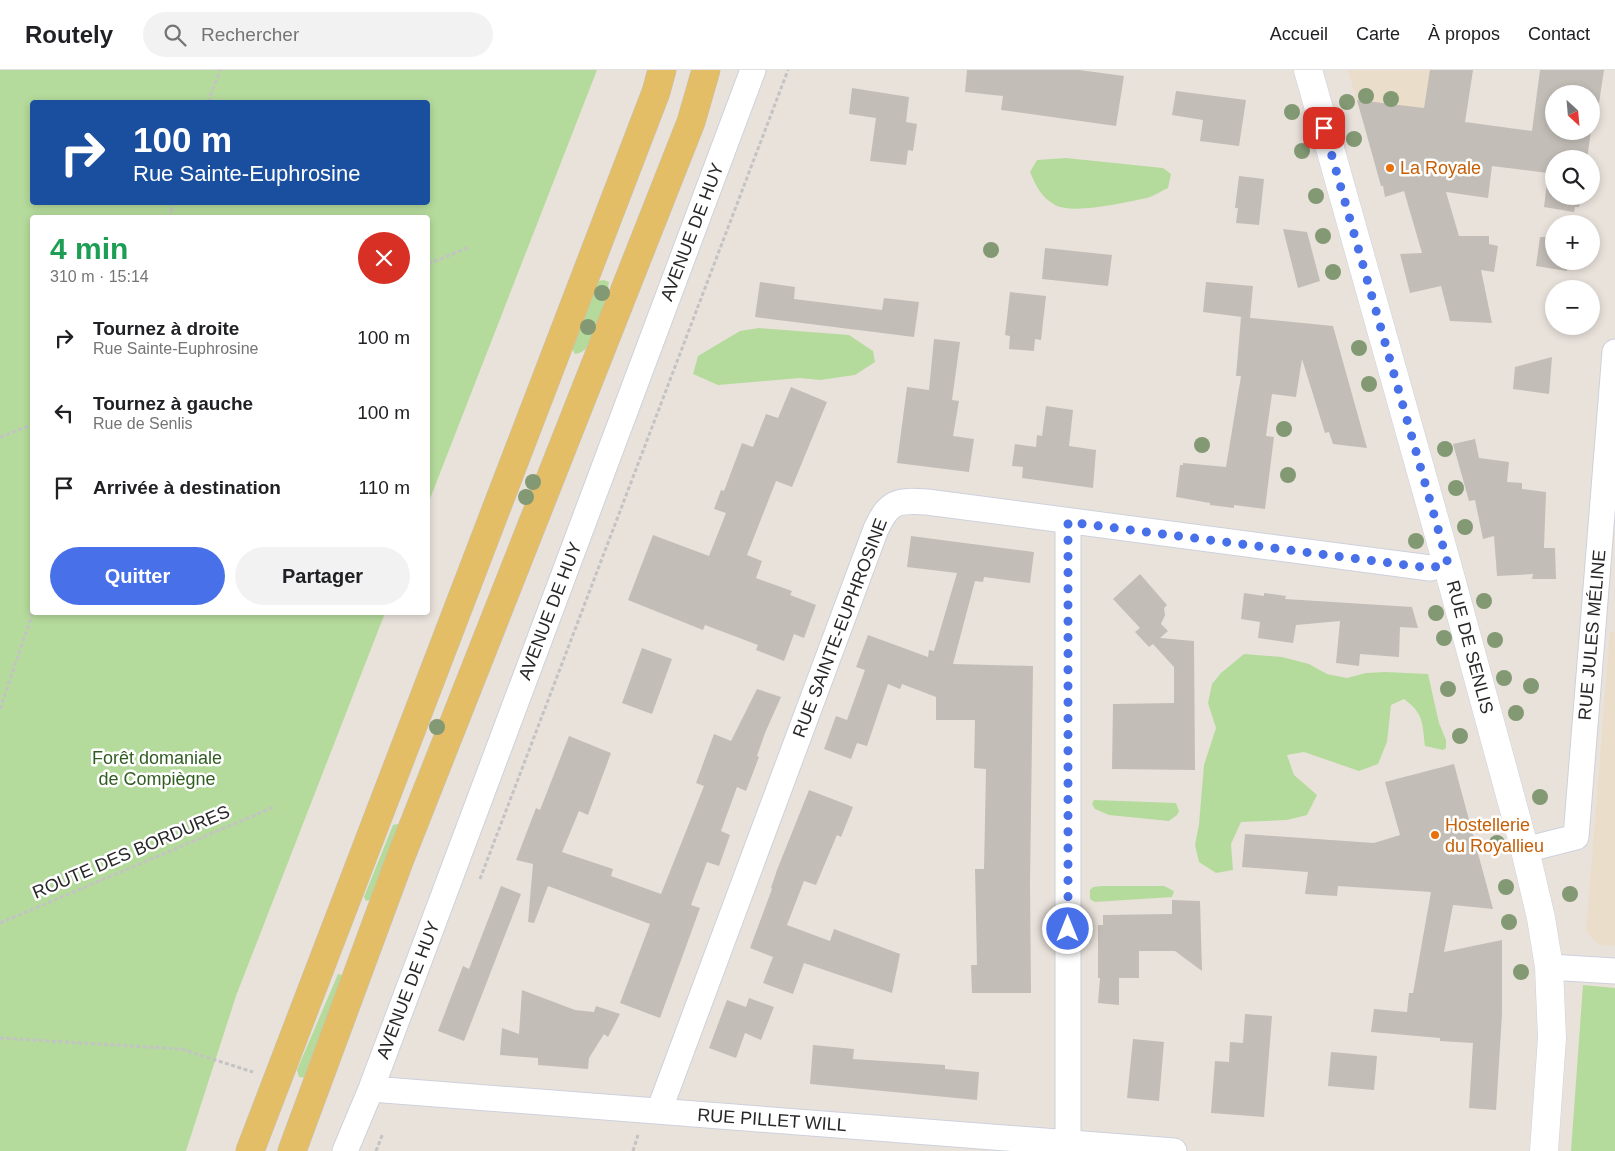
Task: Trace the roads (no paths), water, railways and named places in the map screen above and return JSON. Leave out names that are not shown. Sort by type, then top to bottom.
[{"type":"main road","points":[[250,1151],[652,101],[662,70]]},
{"type":"main road","points":[[292,1151],[400,859],[691,122],[706,70]]},
{"type":"street","name":"AVENUE DE HUY","points":[[345,1151],[371,1089],[753,70]]},
{"type":"street","name":"RUE DE SENLIS","points":[[1308,70],[1448,564],[1525,850],[1549,967],[1552,1038],[1544,1151]]},
{"type":"street","name":"RUE JULES MÉLINE","points":[[1525,850],[1576,837],[1615,352]]},
{"type":"street","name":"RUE SAINTE-EUPHROSINE","points":[[658,1111],[884,512],[894,503],[913,501],[1430,568],[1448,564]]},
{"type":"street","points":[[1068,522],[1068,1143]]},
{"type":"street","points":[[1549,967],[1615,971]]},
{"type":"street","name":"RUE PILLET WILL","points":[[371,1089],[1174,1151]]},
{"type":"place","name":"La Royale","points":[[1390,168]]},
{"type":"place","name":"Hostellerie du Royallieu","points":[[1435,835]]},
{"type":"park label","name":"Forêt domaniale de Compiègne","points":[[157,768]]}]
